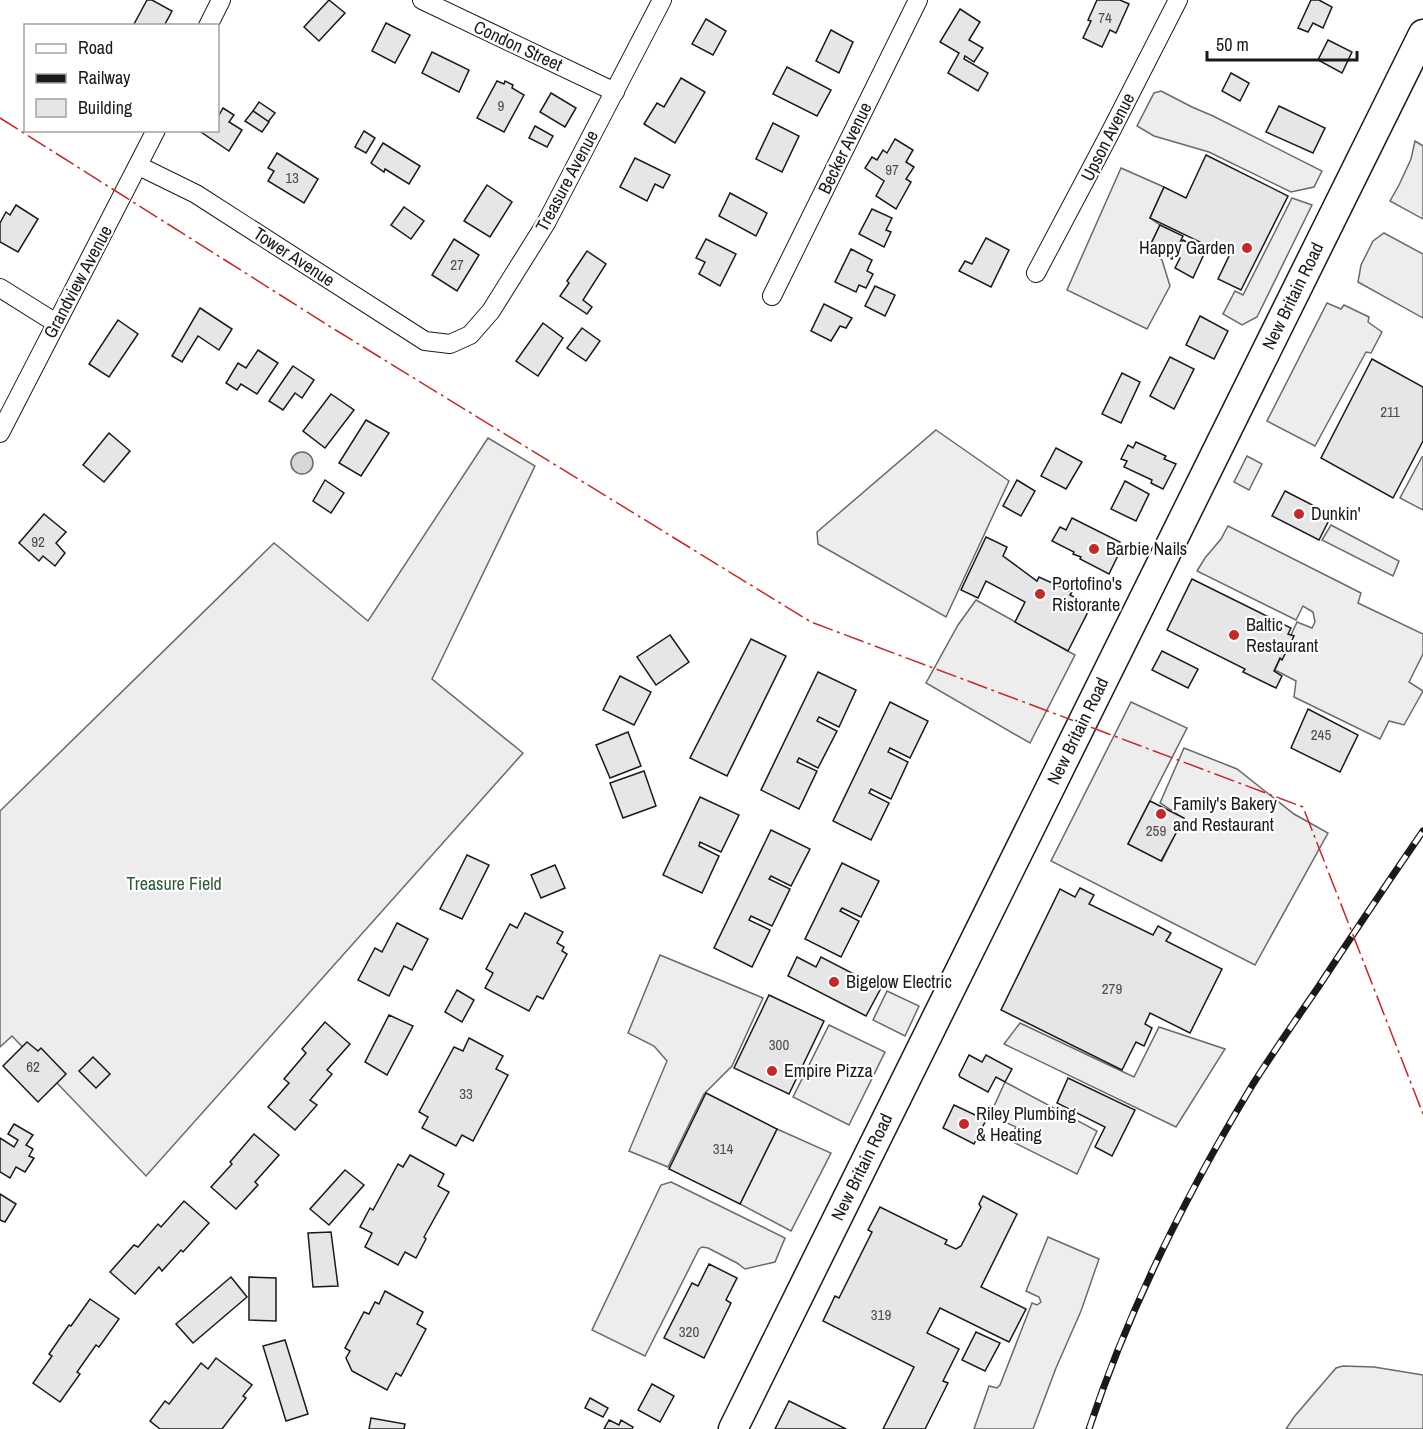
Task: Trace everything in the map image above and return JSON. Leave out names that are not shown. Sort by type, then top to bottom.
[{"type":"main road","name":"New Britain Road","points":[[733,1429],[1423,34]]},
{"type":"street","points":[[209,24],[221,0]]},
{"type":"street","name":"Condon Street","points":[[422,0],[615,92]]},
{"type":"street","name":"Treasure Avenue","points":[[450,344],[470,335],[491,311],[546,223],[662,0]]},
{"type":"street","name":"Becker Avenue","points":[[772,296],[918,0]]},
{"type":"street","name":"Upson Avenue","points":[[1036,273],[1178,0]]},
{"type":"street","name":"Grandview Avenue","points":[[0,433],[155,132]]},
{"type":"street","name":"Tower Avenue","points":[[139,166],[196,194],[425,341],[450,344]]},
{"type":"street","points":[[0,288],[56,323]]},
{"type":"shaded area","points":[[1161,91],[1322,171],[1314,187],[1291,192],[1209,152],[1154,136],[1137,126],[1154,93]]},
{"type":"shaded area","points":[[1415,141],[1423,146],[1423,219],[1390,201],[1411,159]]},
{"type":"shaded area","points":[[1121,168],[1164,187],[1150,218],[1160,225],[1149,248],[1162,260],[1170,286],[1147,329],[1067,290]]},
{"type":"shaded area","points":[[1292,198],[1312,205],[1257,317],[1242,325],[1223,314],[1235,291],[1243,295]]},
{"type":"shaded area","points":[[1384,233],[1423,254],[1423,318],[1358,282],[1361,265],[1373,241]]},
{"type":"shaded area","points":[[1327,303],[1341,309],[1344,305],[1369,317],[1368,322],[1382,332],[1371,353],[1366,352],[1315,446],[1267,421]]},
{"type":"shaded area","points":[[936,430],[1009,481],[946,617],[818,544],[817,532]]},
{"type":"shaded area","name":"Treasure Field","points":[[488,438],[535,466],[432,679],[523,753],[146,1176],[12,1036],[0,1047],[0,811],[274,543],[368,621]]},
{"type":"shaded area","points":[[302,452],[310,455],[313,463],[310,471],[302,474],[294,471],[291,463],[294,455]]},
{"type":"shaded area","points":[[1247,456],[1262,464],[1249,490],[1234,482]]},
{"type":"shaded area","points":[[1423,457],[1423,510],[1400,498]]},
{"type":"shaded area","points":[[1331,525],[1399,561],[1393,576],[1322,540]]},
{"type":"shaded area","points":[[1228,526],[1361,593],[1358,603],[1423,634],[1423,654],[1409,682],[1423,691],[1404,725],[1389,721],[1380,739],[1294,697],[1296,681],[1275,670],[1297,622],[1312,628],[1315,622],[1313,612],[1303,606],[1296,620],[1197,571]]},
{"type":"shaded area","points":[[976,600],[1075,655],[1030,743],[926,683],[958,625]]},
{"type":"shaded area","points":[[1131,702],[1187,728],[1128,844],[1162,861],[1183,818],[1160,803],[1184,748],[1237,769],[1294,814],[1328,833],[1255,965],[1051,861]]},
{"type":"shaded area","points":[[660,955],[763,998],[732,1066],[704,1094],[668,1167],[629,1151],[667,1061],[654,1046],[628,1033]]},
{"type":"shaded area","points":[[887,991],[919,1006],[905,1036],[873,1020]]},
{"type":"shaded area","points":[[1020,1023],[1134,1077],[1159,1027],[1225,1049],[1176,1127],[1004,1044]]},
{"type":"shaded area","points":[[829,1025],[885,1052],[849,1125],[793,1097]]},
{"type":"shaded area","points":[[1005,1082],[1097,1131],[1077,1174],[1009,1140],[1016,1127],[990,1115]]},
{"type":"shaded area","points":[[777,1129],[831,1153],[791,1231],[740,1204]]},
{"type":"shaded area","points":[[671,1182],[785,1238],[775,1262],[745,1269],[708,1248],[699,1249],[645,1356],[592,1330],[661,1185]]},
{"type":"shaded area","points":[[1048,1237],[1099,1259],[1081,1311],[1033,1429],[974,1429],[989,1386],[997,1388],[1000,1385],[1032,1303],[1037,1305],[1041,1302],[1039,1297],[1026,1291]]},
{"type":"shaded area","points":[[1343,1366],[1374,1367],[1423,1375],[1423,1429],[1286,1429],[1336,1368]]},
{"type":"building","points":[[147,0],[152,0],[172,11],[165,24],[134,24]]},
{"type":"building","points":[[329,0],[345,13],[319,41],[304,27]]},
{"type":"building","points":[[1097,0],[1120,0],[1129,4],[1116,33],[1110,30],[1102,47],[1083,38]]},
{"type":"building","points":[[1311,0],[1319,0],[1332,7],[1323,28],[1313,23],[1308,32],[1298,28]]},
{"type":"building","points":[[960,9],[980,22],[969,40],[983,48],[974,62],[965,56],[964,59],[988,73],[978,91],[948,73],[959,53],[940,42]]},
{"type":"building","points":[[706,19],[726,31],[713,55],[692,44]]},
{"type":"building","points":[[386,23],[410,35],[395,63],[372,51]]},
{"type":"building","points":[[831,30],[853,42],[839,73],[816,61]]},
{"type":"building","points":[[1328,40],[1352,52],[1342,73],[1318,60]]},
{"type":"building","points":[[432,52],[469,70],[459,92],[422,73]]},
{"type":"building","points":[[787,67],[831,90],[817,116],[773,94]]},
{"type":"building","points":[[1231,73],[1249,83],[1240,101],[1222,91]]},
{"type":"building","points":[[681,78],[705,92],[675,143],[644,124],[657,103],[664,107]]},
{"type":"building","points":[[497,81],[504,84],[505,81],[513,85],[512,88],[524,95],[504,132],[477,118]]},
{"type":"building","points":[[551,93],[576,108],[565,127],[540,112]]},
{"type":"building","points":[[259,102],[275,113],[268,122],[253,111]]},
{"type":"building","points":[[1279,106],[1325,128],[1313,153],[1266,132]]},
{"type":"building","points":[[223,108],[234,115],[229,122],[242,130],[229,151],[201,132],[219,132],[219,115]]},
{"type":"building","points":[[253,111],[269,122],[262,132],[245,121]]},
{"type":"building","points":[[773,123],[799,136],[782,172],[756,159]]},
{"type":"building","points":[[535,126],[553,136],[547,147],[529,138]]},
{"type":"building","points":[[364,131],[375,138],[366,153],[355,147]]},
{"type":"building","points":[[895,139],[913,150],[906,162],[914,167],[906,179],[911,182],[896,209],[876,196],[884,181],[865,168],[872,157],[877,160],[883,150],[887,153]]},
{"type":"building","points":[[383,143],[420,166],[409,184],[371,163]]},
{"type":"building","points":[[277,153],[318,179],[304,203],[268,181],[274,171],[268,168]]},
{"type":"building","points":[[1206,155],[1288,196],[1241,290],[1218,279],[1229,256],[1150,218],[1164,187],[1186,198]]},
{"type":"building","points":[[635,158],[670,175],[663,188],[655,184],[647,201],[620,187]]},
{"type":"building","points":[[487,185],[512,202],[490,237],[464,221]]},
{"type":"building","points":[[730,193],[767,213],[756,236],[719,216]]},
{"type":"building","points":[[16,205],[38,219],[18,252],[0,242],[0,223],[6,212],[10,215]]},
{"type":"building","points":[[404,207],[424,221],[411,239],[391,225]]},
{"type":"building","points":[[872,209],[892,218],[886,230],[891,232],[884,247],[859,234]]},
{"type":"building","points":[[1160,225],[1183,236],[1172,259],[1149,248]]},
{"type":"building","points":[[986,238],[1009,250],[991,287],[959,271],[965,261],[972,264]]},
{"type":"building","points":[[454,239],[479,255],[457,291],[432,275]]},
{"type":"building","points":[[706,239],[736,254],[720,286],[699,274],[705,262],[696,258]]},
{"type":"building","points":[[1183,240],[1205,252],[1193,278],[1175,268],[1180,258],[1175,255]]},
{"type":"building","points":[[851,249],[872,260],[867,271],[873,274],[866,288],[859,285],[856,292],[835,282]]},
{"type":"building","points":[[587,251],[606,264],[583,300],[592,307],[587,314],[560,296]]},
{"type":"building","points":[[875,286],[895,295],[885,316],[865,306]]},
{"type":"building","points":[[824,304],[852,318],[846,328],[840,326],[831,341],[811,331]]},
{"type":"building","points":[[200,308],[232,329],[219,350],[198,336],[182,362],[172,356]]},
{"type":"building","points":[[1200,316],[1228,331],[1214,359],[1186,345]]},
{"type":"building","points":[[118,320],[138,334],[109,377],[89,364]]},
{"type":"building","points":[[543,323],[563,338],[538,376],[516,361]]},
{"type":"building","points":[[582,328],[600,341],[586,361],[567,348]]},
{"type":"building","points":[[258,350],[278,363],[257,394],[241,384],[237,390],[226,383],[238,363],[246,368]]},
{"type":"building","points":[[1170,357],[1194,369],[1174,409],[1150,396]]},
{"type":"building","points":[[1372,359],[1423,387],[1423,441],[1393,498],[1321,458]]},
{"type":"building","points":[[293,366],[314,380],[302,398],[295,393],[283,410],[269,401]]},
{"type":"building","points":[[1122,373],[1140,382],[1121,423],[1102,414]]},
{"type":"building","points":[[331,394],[354,410],[325,448],[303,431]]},
{"type":"building","points":[[366,420],[389,433],[361,476],[339,463]]},
{"type":"building","points":[[109,433],[130,451],[104,482],[83,465]]},
{"type":"building","points":[[1136,442],[1166,456],[1164,459],[1176,464],[1163,489],[1151,483],[1152,480],[1124,467],[1127,461],[1121,459],[1128,445],[1133,448]]},
{"type":"building","points":[[1056,448],[1082,462],[1066,489],[1041,476]]},
{"type":"building","points":[[325,480],[344,493],[331,513],[313,501]]},
{"type":"building","points":[[1017,480],[1035,491],[1021,516],[1003,506]]},
{"type":"building","points":[[1125,481],[1149,494],[1136,521],[1111,509]]},
{"type":"building","name":"Dunkin'","points":[[1285,491],[1326,512],[1322,519],[1328,522],[1319,540],[1272,516]]},
{"type":"building","points":[[44,514],[66,532],[56,543],[65,553],[55,566],[43,556],[39,561],[19,543]]},
{"type":"building","name":"Barbie Nails","points":[[1072,518],[1123,545],[1109,574],[1052,541],[1060,527],[1066,530]]},
{"type":"building","name":"Portofino's Ristorante","points":[[986,537],[1007,547],[1003,556],[1037,581],[1039,577],[1072,592],[1070,595],[1091,606],[1068,651],[1015,622],[1025,602],[986,581],[978,598],[961,590]]},
{"type":"building","name":"Baltic Restaurant","points":[[1192,579],[1291,628],[1288,634],[1294,636],[1274,671],[1282,676],[1276,688],[1243,672],[1245,669],[1167,630]]},
{"type":"building","points":[[670,635],[689,662],[656,685],[637,657]]},
{"type":"building","points":[[751,639],[786,656],[727,776],[690,758]]},
{"type":"building","points":[[1162,651],[1198,669],[1188,688],[1152,670]]},
{"type":"building","points":[[818,672],[856,690],[839,727],[819,717],[817,721],[837,731],[818,768],[799,758],[797,762],[817,771],[799,809],[761,790]]},
{"type":"building","points":[[620,676],[651,692],[634,725],[603,710]]},
{"type":"building","points":[[890,702],[928,721],[910,758],[890,748],[888,752],[908,762],[891,799],[871,789],[869,793],[889,803],[871,840],[833,821]]},
{"type":"building","points":[[1308,709],[1358,735],[1340,772],[1291,748]]},
{"type":"building","points":[[628,732],[641,766],[610,778],[596,745]]},
{"type":"building","points":[[644,771],[656,806],[623,818],[610,783]]},
{"type":"building","points":[[700,797],[739,815],[721,852],[700,842],[699,846],[719,856],[702,893],[663,875]]},
{"type":"building","points":[[1150,801],[1184,818],[1161,861],[1128,844]]},
{"type":"building","points":[[771,830],[810,849],[791,886],[771,876],[769,879],[790,889],[772,926],[751,916],[749,920],[770,930],[752,967],[714,948]]},
{"type":"building","points":[[467,855],[489,865],[462,919],[440,909]]},
{"type":"building","points":[[842,863],[879,881],[861,917],[842,908],[840,911],[859,921],[841,957],[805,939]]},
{"type":"building","points":[[555,865],[565,888],[541,898],[531,875]]},
{"type":"building","points":[[1080,888],[1094,895],[1089,904],[1153,935],[1158,926],[1171,933],[1166,941],[1222,969],[1190,1033],[1150,1013],[1145,1024],[1152,1028],[1144,1046],[1136,1042],[1122,1070],[1001,1010],[1060,889],[1075,897]]},
{"type":"building","points":[[525,913],[563,932],[557,943],[564,947],[562,951],[567,954],[543,999],[537,996],[529,1011],[485,988],[493,973],[486,969],[510,924],[517,928]]},
{"type":"building","points":[[397,923],[428,939],[412,970],[404,966],[389,996],[358,980],[375,948],[382,952]]},
{"type":"building","name":"Bigelow Electric","points":[[797,957],[816,967],[821,957],[881,988],[866,1016],[788,976]]},
{"type":"building","points":[[457,990],[474,1000],[462,1022],[445,1012]]},
{"type":"building","points":[[769,995],[824,1021],[789,1094],[734,1068]]},
{"type":"building","points":[[389,1015],[413,1026],[387,1075],[365,1062]]},
{"type":"building","points":[[325,1022],[350,1044],[327,1070],[332,1074],[310,1100],[317,1105],[295,1130],[268,1107],[289,1083],[284,1079],[306,1053],[302,1049]]},
{"type":"building","points":[[469,1038],[503,1056],[496,1069],[508,1075],[473,1141],[462,1135],[456,1146],[422,1128],[428,1117],[419,1112],[454,1047],[463,1051]]},
{"type":"building","points":[[27,1042],[38,1051],[41,1048],[66,1074],[38,1102],[3,1066]]},
{"type":"building","points":[[969,1055],[982,1062],[986,1055],[1012,1069],[1005,1082],[996,1077],[988,1092],[960,1077]]},
{"type":"building","points":[[93,1057],[110,1074],[96,1088],[79,1071]]},
{"type":"building","points":[[1068,1078],[1135,1110],[1112,1156],[1095,1147],[1105,1127],[1057,1103]]},
{"type":"building","points":[[706,1093],[777,1129],[740,1204],[669,1169]]},
{"type":"building","name":"Riley Plumbing & Heating","points":[[954,1105],[986,1120],[974,1144],[943,1128]]},
{"type":"building","points":[[14,1124],[33,1135],[26,1145],[33,1149],[29,1156],[34,1158],[25,1172],[16,1167],[10,1178],[0,1172],[0,1138],[14,1147],[18,1140],[8,1134]]},
{"type":"building","points":[[254,1134],[279,1155],[255,1182],[258,1185],[236,1209],[211,1187],[232,1164],[230,1162]]},
{"type":"building","points":[[410,1155],[444,1174],[438,1186],[449,1192],[424,1237],[426,1239],[416,1258],[405,1252],[398,1265],[365,1247],[372,1233],[360,1227],[370,1208],[373,1210],[398,1164],[403,1167]]},
{"type":"building","points":[[345,1170],[364,1185],[329,1225],[310,1209]]},
{"type":"building","points":[[0,1194],[16,1204],[5,1222],[0,1220]]},
{"type":"building","points":[[983,1196],[1017,1214],[981,1287],[1026,1309],[1009,1342],[940,1308],[927,1333],[959,1349],[943,1381],[948,1383],[925,1429],[883,1429],[914,1367],[823,1321],[835,1296],[839,1298],[872,1232],[868,1230],[880,1207],[947,1240],[945,1244],[956,1249],[961,1246],[981,1207],[979,1204]]},
{"type":"building","points":[[184,1201],[209,1223],[183,1252],[181,1250],[162,1271],[159,1267],[135,1294],[110,1272],[134,1245],[138,1247],[158,1224],[161,1227]]},
{"type":"building","points":[[331,1232],[338,1286],[313,1287],[308,1233]]},
{"type":"building","points":[[709,1264],[737,1278],[726,1300],[731,1303],[704,1358],[664,1338],[692,1283],[698,1286]]},
{"type":"building","points":[[231,1277],[247,1297],[193,1343],[176,1324]]},
{"type":"building","points":[[249,1277],[276,1278],[276,1321],[249,1320]]},
{"type":"building","points":[[385,1291],[423,1312],[417,1324],[426,1329],[401,1376],[396,1373],[387,1390],[352,1371],[346,1358],[350,1351],[345,1348],[364,1312],[369,1314],[375,1302],[379,1304]]},
{"type":"building","points":[[90,1299],[119,1319],[99,1347],[96,1345],[77,1372],[80,1374],[60,1402],[33,1383],[52,1356],[49,1354]]},
{"type":"building","points":[[976,1332],[1000,1343],[985,1371],[962,1360]]},
{"type":"building","points":[[285,1340],[308,1414],[286,1421],[263,1346]]},
{"type":"building","points":[[216,1358],[252,1385],[243,1396],[246,1398],[222,1429],[160,1429],[150,1421],[165,1401],[169,1404],[201,1363],[208,1369]]},
{"type":"building","points":[[652,1384],[674,1396],[660,1422],[638,1410]]},
{"type":"building","points":[[590,1398],[608,1408],[603,1417],[585,1408]]},
{"type":"building","points":[[789,1401],[846,1429],[775,1429]]},
{"type":"building","points":[[371,1418],[405,1424],[404,1429],[369,1429]]},
{"type":"building","points":[[609,1420],[619,1425],[621,1420],[633,1427],[632,1429],[604,1429]]},
{"type":"railway","points":[[1089,1429],[1141,1295],[1205,1167],[1261,1072],[1423,831]]},
{"type":"power","points":[[0,118],[334,329],[811,622],[1303,807],[1423,1114]]},
{"type":"place","name":"Happy Garden","points":[[1247,248]]},
{"type":"place","name":"Dunkin'","points":[[1299,514]]},
{"type":"place","name":"Barbie Nails","points":[[1094,549]]},
{"type":"place","name":"Portofino's Ristorante","points":[[1040,594]]},
{"type":"place","name":"Baltic Restaurant","points":[[1234,635]]},
{"type":"place","name":"Family's Bakery and Restaurant","points":[[1161,814]]},
{"type":"place","name":"Bigelow Electric","points":[[834,982]]},
{"type":"place","name":"Empire Pizza","points":[[772,1071]]},
{"type":"place","name":"Riley Plumbing & Heating","points":[[964,1124]]}]
